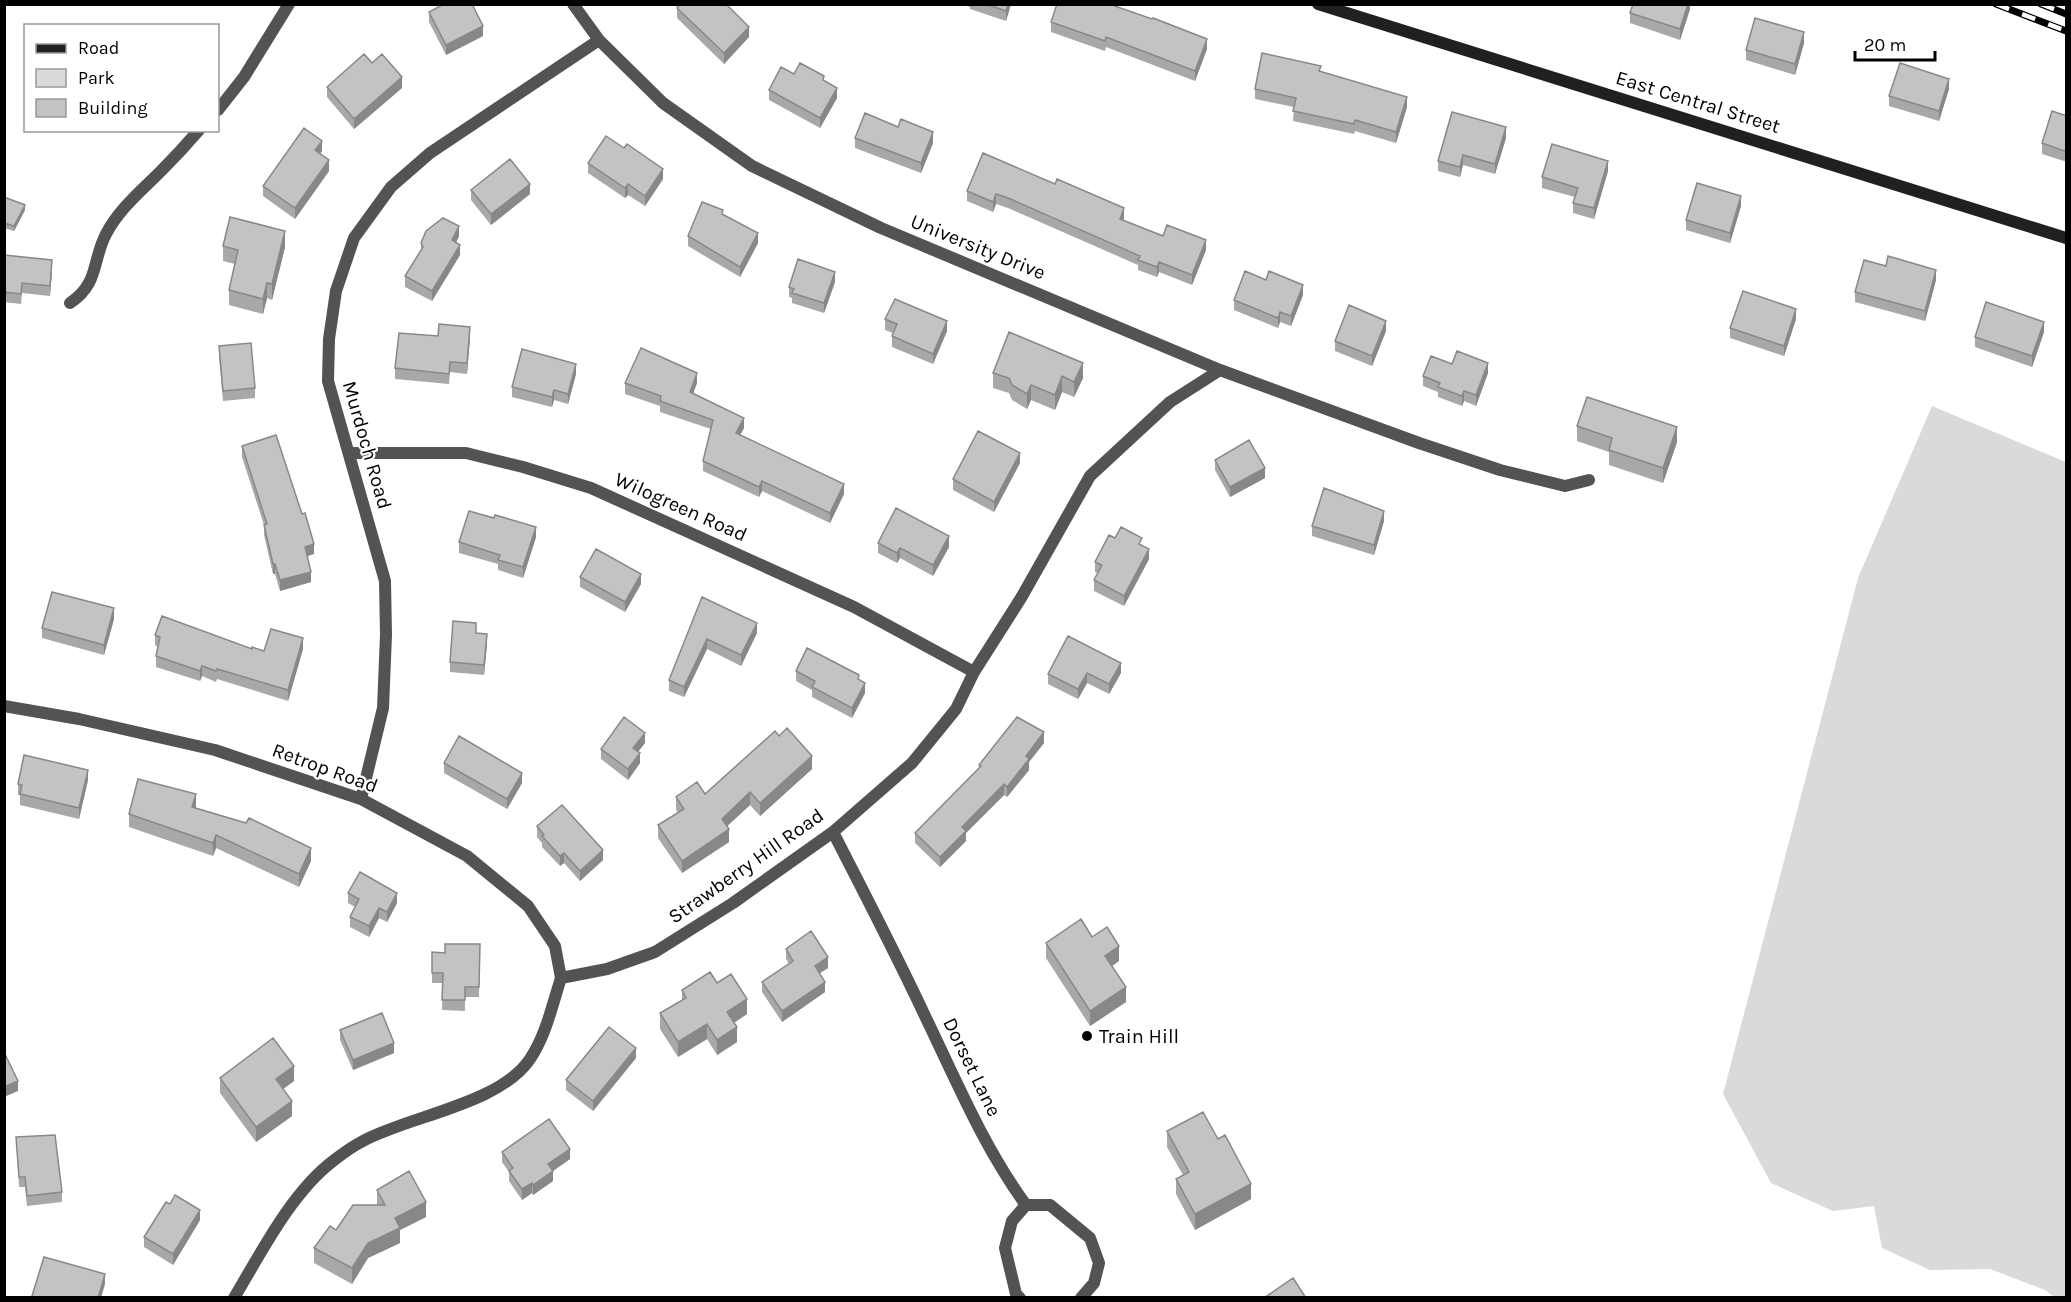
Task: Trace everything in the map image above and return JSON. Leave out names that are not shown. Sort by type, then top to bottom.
[{"type":"main road","name":"East Central Street","points":[[1318,4],[2067,238]]},
{"type":"street","points":[[219,109],[244,77],[290,4]]},
{"type":"street","name":"University Drive","points":[[573,4],[599,40],[663,103],[753,166],[881,228],[1220,370],[1419,443],[1500,470],[1565,486],[1589,480]]},
{"type":"street","name":"Murdoch Road","points":[[361,799],[382,708],[386,635],[385,580],[328,381],[329,349],[336,291],[354,238],[391,187],[430,153],[599,40]]},
{"type":"street","points":[[70,303],[82,294],[92,277],[105,235],[125,205],[198,132]]},
{"type":"street","name":"Strawberry Hill Road","points":[[561,978],[607,969],[655,952],[733,903],[833,832],[912,763],[956,710],[974,672],[1021,598],[1090,476],[1170,402],[1220,370]]},
{"type":"street","name":"Wilogreen Road","points":[[349,453],[466,453],[523,467],[591,488],[854,607],[974,672]]},
{"type":"street","name":"Retrop Road","points":[[4,706],[80,719],[215,750],[361,799],[467,856],[528,906],[555,946],[561,978]]},
{"type":"street","name":"Dorset Lane","points":[[833,832],[968,1105],[1010,1184],[1026,1205]]},
{"type":"street","points":[[234,1298],[298,1194],[331,1163],[363,1141],[470,1100],[506,1082],[529,1060],[546,1027],[561,978]]},
{"type":"street","points":[[1020,1298],[1016,1294],[1005,1248],[1012,1221],[1026,1205],[1050,1205],[1090,1238],[1099,1263],[1094,1283],[1081,1298]]},
{"type":"green space","points":[[1932,406],[2066,462],[2066,1297],[2054,1297],[2045,1290],[1990,1269],[1930,1270],[1882,1248],[1874,1206],[1833,1211],[1771,1183],[1723,1094],[1858,578]]},
{"type":"building","points":[[444,4],[472,4],[483,26],[446,45],[429,12]]},
{"type":"building","points":[[680,4],[726,4],[749,27],[724,53],[677,8]]},
{"type":"building","points":[[986,4],[1008,4],[1006,11]]},
{"type":"building","points":[[1057,4],[1109,4],[1207,39],[1195,71],[1106,37],[1105,41],[1051,22]]},
{"type":"building","points":[[1633,4],[1688,4],[1680,29],[1630,13]]},
{"type":"building","points":[[1755,18],[1804,32],[1795,64],[1746,50]]},
{"type":"building","points":[[1262,53],[1321,66],[1319,71],[1407,97],[1396,132],[1355,120],[1354,124],[1293,111],[1296,98],[1255,89]]},
{"type":"building","points":[[364,54],[372,63],[382,54],[402,77],[354,119],[327,87]]},
{"type":"building","points":[[800,63],[824,76],[823,80],[837,88],[820,118],[769,90],[781,67],[794,74]]},
{"type":"building","points":[[1900,63],[1949,79],[1939,111],[1889,96]]},
{"type":"building","points":[[2052,111],[2067,116],[2067,152],[2042,143]]},
{"type":"building","points":[[1452,112],[1506,127],[1495,164],[1463,155],[1460,167],[1438,161]]},
{"type":"building","points":[[865,113],[898,127],[901,119],[933,132],[921,163],[855,138]]},
{"type":"building","points":[[304,128],[322,141],[315,150],[329,160],[295,208],[263,186]]},
{"type":"building","points":[[606,136],[624,148],[627,144],[663,169],[645,196],[628,184],[625,188],[588,163]]},
{"type":"building","points":[[1552,144],[1608,161],[1594,208],[1573,203],[1578,188],[1542,177]]},
{"type":"building","points":[[983,153],[1055,184],[1057,179],[1124,208],[1120,219],[1163,236],[1167,225],[1206,240],[1192,275],[1159,262],[1157,267],[1138,260],[1140,256],[1008,198],[996,194],[993,202],[967,191]]},
{"type":"building","points":[[510,159],[530,184],[491,214],[471,190]]},
{"type":"building","points":[[1697,183],[1741,196],[1730,233],[1686,220]]},
{"type":"building","points":[[4,197],[25,205],[14,226],[4,223]]},
{"type":"building","points":[[702,202],[723,210],[722,214],[758,233],[740,267],[688,236]]},
{"type":"building","points":[[230,217],[285,231],[272,284],[267,283],[263,299],[229,290],[238,250],[223,246]]},
{"type":"building","points":[[443,218],[459,226],[452,240],[460,245],[432,291],[405,276],[423,247],[421,243],[426,231]]},
{"type":"building","points":[[4,255],[52,260],[50,286],[22,283],[21,294],[4,292]]},
{"type":"building","points":[[1888,256],[1936,270],[1925,311],[1855,292],[1864,260],[1886,266]]},
{"type":"building","points":[[798,259],[835,272],[824,303],[792,293],[794,289],[789,287]]},
{"type":"building","points":[[1245,271],[1266,280],[1269,271],[1303,285],[1291,316],[1280,312],[1278,318],[1234,300]]},
{"type":"building","points":[[1743,291],[1796,309],[1784,346],[1730,328]]},
{"type":"building","points":[[895,299],[947,321],[933,354],[892,336],[897,324],[885,319]]},
{"type":"building","points":[[1986,302],[2044,322],[2032,356],[1975,337]]},
{"type":"building","points":[[1349,305],[1386,321],[1372,356],[1335,341]]},
{"type":"building","points":[[439,324],[470,327],[467,363],[450,362],[449,374],[395,368],[399,333],[438,336]]},
{"type":"building","points":[[1009,332],[1083,363],[1074,382],[1062,376],[1055,395],[1031,385],[1027,394],[1012,385],[1009,378],[993,373]]},
{"type":"building","points":[[251,343],[255,388],[223,391],[219,346]]},
{"type":"building","points":[[641,348],[697,373],[690,392],[744,418],[736,433],[844,484],[830,513],[762,481],[759,487],[703,461],[713,420],[660,401],[661,396],[625,383]]},
{"type":"building","points":[[522,349],[576,364],[568,394],[554,390],[552,397],[512,387]]},
{"type":"building","points":[[1457,351],[1488,363],[1476,395],[1464,391],[1462,396],[1438,387],[1440,383],[1423,376],[1431,356],[1452,364]]},
{"type":"building","points":[[1587,397],[1677,427],[1663,468],[1609,450],[1612,438],[1577,426]]},
{"type":"building","points":[[978,431],[1020,453],[994,502],[953,479]]},
{"type":"building","points":[[276,435],[314,544],[305,547],[311,572],[280,580],[275,564],[273,564],[264,525],[267,524],[242,446]]},
{"type":"building","points":[[1249,440],[1265,468],[1230,487],[1215,460]]},
{"type":"building","points":[[1324,488],[1384,511],[1374,545],[1312,526]]},
{"type":"building","points":[[896,508],[949,536],[933,565],[900,548],[897,553],[878,543]]},
{"type":"building","points":[[469,511],[494,518],[495,515],[536,527],[523,567],[498,560],[500,555],[459,542]]},
{"type":"building","points":[[1121,527],[1142,538],[1139,544],[1149,549],[1124,596],[1094,580],[1102,565],[1095,562],[1109,535],[1115,538]]},
{"type":"building","points":[[596,549],[641,574],[625,602],[580,577]]},
{"type":"building","points":[[52,592],[114,608],[104,645],[42,628]]},
{"type":"building","points":[[702,597],[757,623],[741,655],[707,639],[684,687],[669,680]]},
{"type":"building","points":[[162,616],[252,649],[252,647],[264,651],[271,629],[303,638],[288,690],[217,669],[216,671],[202,666],[200,671],[156,656],[160,637],[155,635]]},
{"type":"building","points":[[453,621],[476,623],[476,633],[487,634],[484,665],[450,662]]},
{"type":"building","points":[[1068,636],[1121,663],[1109,684],[1087,673],[1078,689],[1048,674]]},
{"type":"building","points":[[807,648],[859,675],[858,679],[865,683],[852,708],[812,687],[815,681],[796,671]]},
{"type":"building","points":[[624,717],[645,733],[633,748],[640,753],[628,769],[601,749]]},
{"type":"building","points":[[1017,717],[1044,732],[1026,756],[1029,759],[1007,787],[1004,784],[962,827],[966,831],[940,857],[915,833],[981,766],[979,765]]},
{"type":"building","points":[[787,728],[812,756],[760,803],[750,792],[722,819],[729,829],[682,861],[658,825],[684,809],[676,797],[697,782],[705,794],[775,731],[779,736]]},
{"type":"building","points":[[459,736],[522,773],[507,799],[444,763]]},
{"type":"building","points":[[24,755],[88,770],[79,808],[20,794],[22,785],[18,784]]},
{"type":"building","points":[[138,779],[196,794],[192,807],[246,823],[249,818],[311,848],[299,874],[216,835],[213,843],[129,814]]},
{"type":"building","points":[[562,805],[603,850],[580,871],[564,853],[560,856],[542,836],[544,835],[537,826]]},
{"type":"building","points":[[360,872],[397,893],[387,912],[379,908],[369,926],[350,917],[359,899],[348,893]]},
{"type":"building","points":[[1081,919],[1092,937],[1107,927],[1119,946],[1105,956],[1126,987],[1090,1011],[1046,943]]},
{"type":"building","points":[[811,931],[828,957],[815,966],[825,982],[782,1011],[762,982],[793,961],[786,949]]},
{"type":"building","points":[[445,944],[480,944],[479,987],[465,987],[465,1000],[442,1000],[443,973],[432,973],[432,952],[445,953]]},
{"type":"building","points":[[710,972],[717,983],[731,974],[747,999],[727,1012],[737,1027],[717,1040],[707,1024],[678,1042],[660,1013],[686,998],[682,990]]},
{"type":"building","points":[[382,1013],[394,1043],[353,1060],[340,1030]]},
{"type":"building","points":[[609,1027],[636,1048],[593,1101],[566,1080]]},
{"type":"building","points":[[273,1038],[294,1066],[276,1079],[292,1101],[256,1127],[220,1078]]},
{"type":"building","points":[[4,1052],[18,1081],[4,1087]]},
{"type":"building","points":[[1203,1112],[1218,1139],[1225,1135],[1251,1184],[1195,1214],[1176,1179],[1189,1172],[1167,1131]]},
{"type":"building","points":[[549,1119],[570,1149],[548,1164],[553,1171],[533,1185],[532,1183],[522,1189],[509,1171],[513,1168],[502,1152]]},
{"type":"building","points":[[55,1135],[62,1192],[27,1196],[25,1177],[19,1177],[16,1137]]},
{"type":"building","points":[[409,1171],[426,1202],[395,1218],[400,1228],[368,1243],[352,1268],[314,1248],[330,1226],[336,1230],[353,1205],[385,1205],[377,1190]]},
{"type":"building","points":[[175,1195],[200,1210],[173,1254],[144,1237],[166,1202],[170,1204]]},
{"type":"building","points":[[44,1257],[105,1274],[98,1298],[35,1298],[32,1296]]},
{"type":"building","points":[[1293,1278],[1306,1298],[1264,1298]]},
{"type":"railway","points":[[1996,4],[2066,31]]},
{"type":"railway","points":[[2041,4],[2066,14]]},
{"type":"place","name":"Train Hill","points":[[1087,1036]]}]
